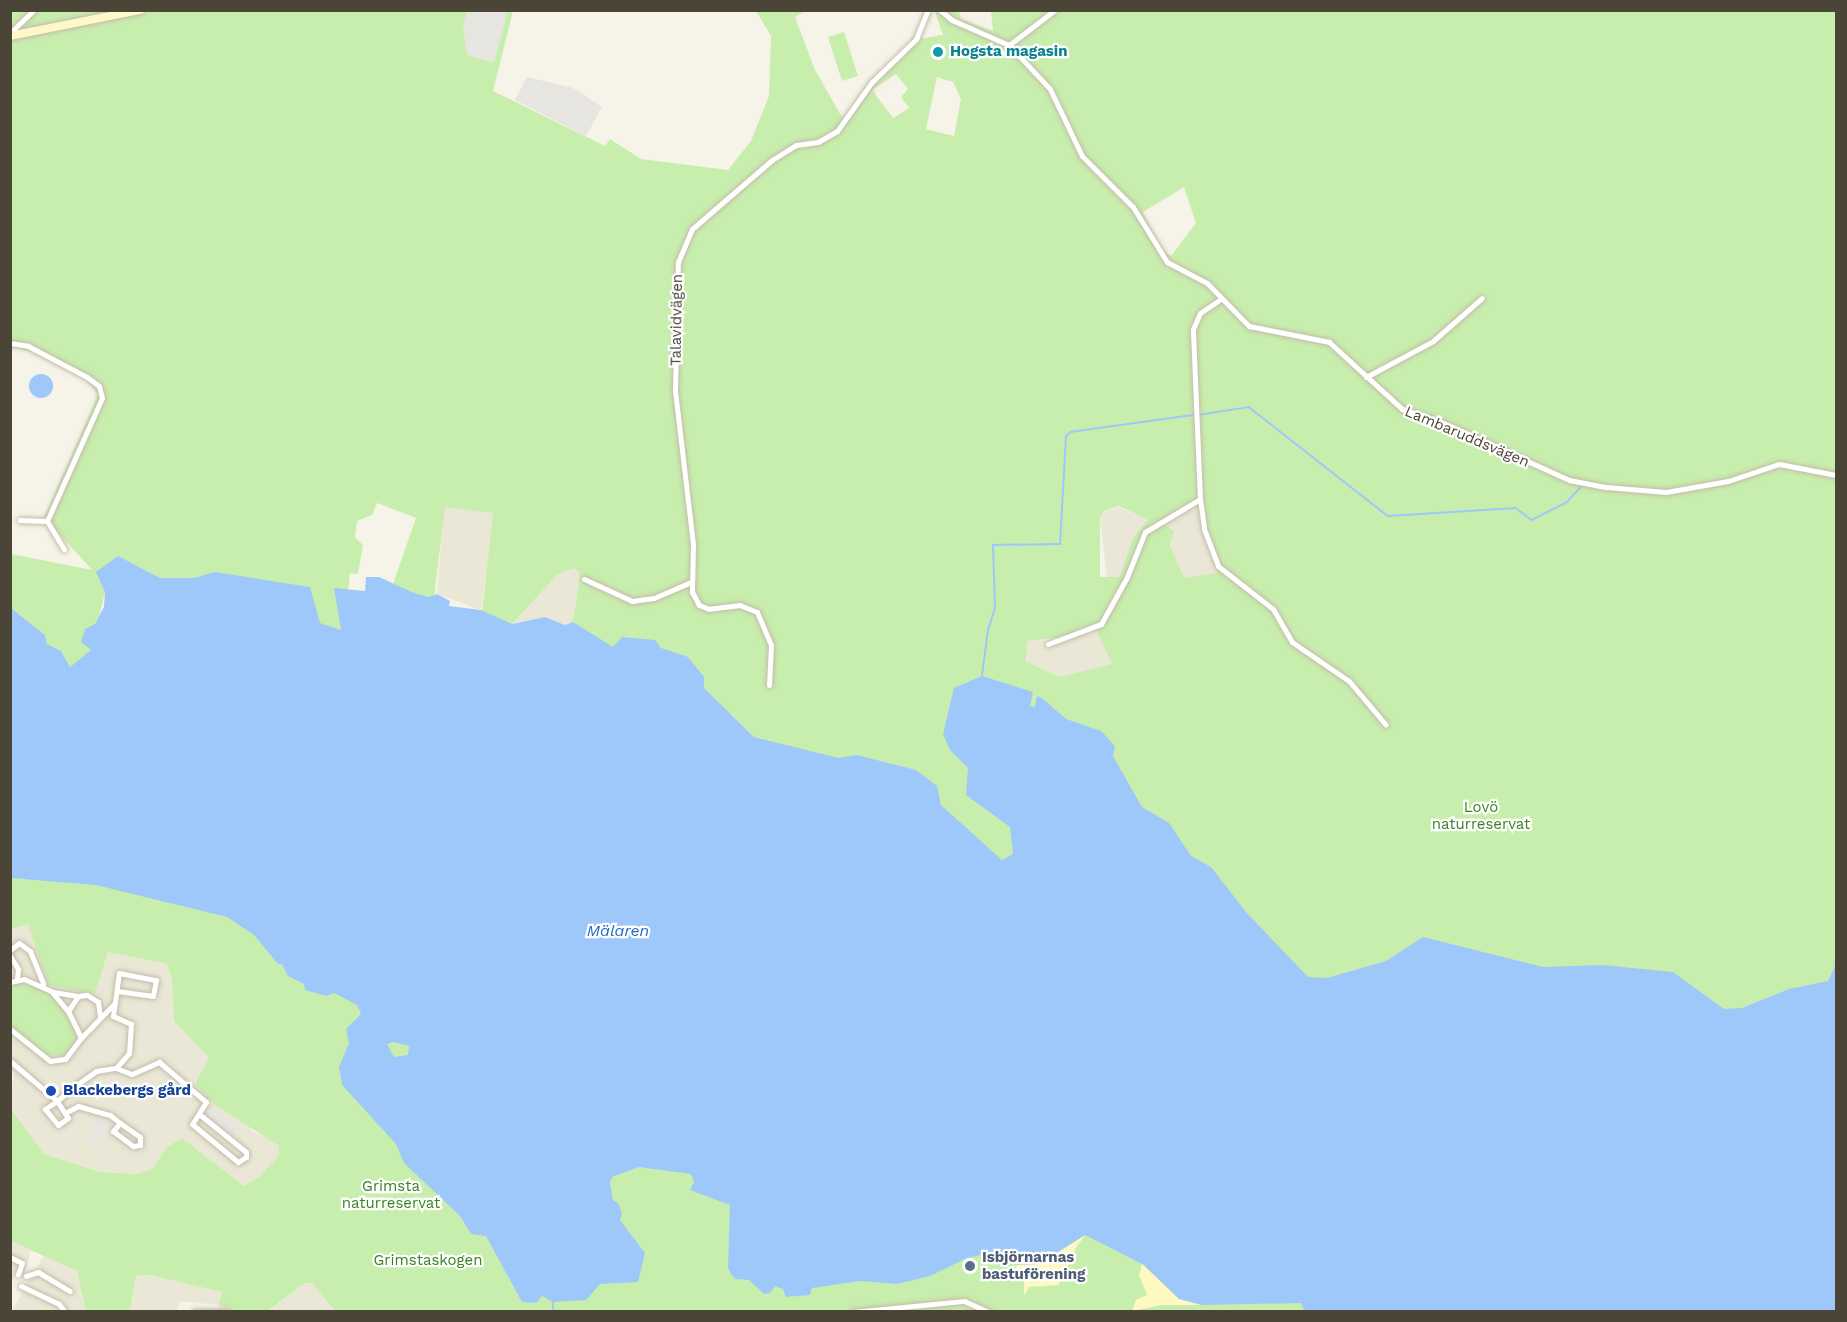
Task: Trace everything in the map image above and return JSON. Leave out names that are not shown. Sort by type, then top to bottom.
[{"type":"street","points":[[10,35],[34,10]]},
{"type":"street","points":[[10,35],[140,10]]},
{"type":"street","name":"Talavidvägen","points":[[769,685],[771,645],[757,612],[745,605],[703,607],[694,599],[693,543],[675,390],[677,276],[682,250],[692,230],[776,157],[837,131],[872,82],[916,39],[928,10]]},
{"type":"street","name":"Lambaruddsvägen","points":[[939,10],[952,21],[1009,45],[1050,89],[1082,156],[1133,207],[1158,252],[1167,262],[1207,283],[1249,326],[1329,342],[1402,409],[1439,421],[1569,480],[1654,492],[1728,481],[1779,464],[1836,475]]},
{"type":"street","points":[[1009,45],[1055,10]]},
{"type":"street","points":[[1221,298],[1200,313],[1193,329],[1200,499],[1204,529],[1218,566],[1273,609],[1292,642],[1349,681],[1386,725]]},
{"type":"street","points":[[1366,377],[1433,341],[1482,298]]},
{"type":"street","points":[[10,343],[28,346],[87,377],[99,386],[102,398],[47,521]]},
{"type":"street","points":[[1048,644],[1101,624],[1127,577],[1144,532],[1200,499]]},
{"type":"street","points":[[20,520],[47,521]]},
{"type":"street","points":[[47,521],[64,549]]},
{"type":"street","points":[[584,579],[632,601],[654,598],[692,582]]},
{"type":"street","points":[[10,950],[19,944],[30,951],[43,985]]},
{"type":"street","points":[[10,956],[18,969],[17,979]]},
{"type":"street","points":[[116,1068],[129,1053],[131,1024],[113,1016],[119,973],[156,980],[153,996],[117,991]]},
{"type":"street","points":[[10,982],[17,979],[43,985],[51,991],[68,1011],[81,1038]]},
{"type":"street","points":[[51,991],[95,998],[100,1016]]},
{"type":"street","points":[[68,1011],[78,996]]},
{"type":"street","points":[[10,1029],[50,1061],[65,1059],[100,1016],[114,1005]]},
{"type":"street","points":[[10,1061],[57,1101],[68,1118],[58,1125],[45,1109],[57,1101],[96,1071],[116,1068],[132,1074],[159,1062],[206,1102],[192,1124],[238,1162],[242,1161],[246,1152],[199,1114]]},
{"type":"street","points":[[65,1113],[78,1106],[120,1123],[140,1137],[140,1145],[132,1146],[113,1131],[120,1123]]},
{"type":"street","points":[[10,1257],[22,1263],[18,1274]]},
{"type":"street","points":[[26,1276],[38,1272],[70,1291]]},
{"type":"street","points":[[21,1287],[59,1304],[65,1311]]},
{"type":"street","points":[[853,1311],[964,1301],[989,1311]]},
{"type":"street","points":[[194,1311],[228,1311]]},
{"type":"shaded area","points":[[467,11],[508,11],[494,63],[467,55],[463,28]]},
{"type":"shaded area","points":[[527,77],[573,88],[602,107],[586,136],[515,100]]},
{"type":"shaded area","points":[[1199,503],[1200,522],[1217,573],[1182,579],[1163,523]]},
{"type":"shaded area","points":[[444,507],[494,512],[481,610],[437,594]]},
{"type":"shaded area","points":[[1119,507],[1148,520],[1133,539],[1121,577],[1107,577],[1100,519],[1105,510]]},
{"type":"shaded area","points":[[574,568],[580,574],[573,622],[565,625],[545,617],[512,624],[558,574]]},
{"type":"shaded area","points":[[1099,629],[1118,664],[1060,677],[1027,672],[1026,640],[1061,641]]},
{"type":"shaded area","name":"Blackebergs gård","points":[[28,923],[50,985],[95,994],[108,952],[167,964],[172,980],[174,1021],[209,1058],[253,1132],[271,1138],[279,1146],[279,1155],[260,1176],[244,1186],[182,1138],[167,1147],[152,1169],[136,1174],[100,1172],[44,1154],[11,1107],[14,1071],[10,1068],[10,929]]},
{"type":"shaded area","points":[[210,1106],[240,1128],[233,1137],[203,1116]]},
{"type":"shaded area","points":[[102,1116],[112,1123],[96,1145],[86,1138]]},
{"type":"shaded area","points":[[11,1241],[31,1250],[25,1270],[19,1268],[11,1282]]},
{"type":"shaded area","points":[[44,1255],[77,1271],[86,1311],[11,1312]]},
{"type":"shaded area","points":[[149,1275],[223,1292],[220,1305],[239,1311],[218,1311],[219,1305],[180,1301],[177,1311],[130,1312],[136,1276]]},
{"type":"shaded area","points":[[305,1283],[312,1283],[336,1311],[268,1312]]},
{"type":"green space","name":"Lovö naturreservat","points":[[11,11],[513,11],[493,91],[605,146],[610,139],[641,159],[728,170],[751,141],[769,96],[771,36],[756,11],[805,11],[795,17],[815,70],[843,119],[870,82],[903,52],[918,30],[924,11],[959,11],[961,19],[993,31],[991,11],[1836,11],[1836,1215],[63,676],[102,665],[105,592],[91,650],[85,659],[70,667],[61,651],[47,644],[45,635],[11,608],[11,554],[92,570],[44,517],[98,395],[86,379],[32,352],[11,347]],"holes":[[[929,12],[935,12],[943,35],[917,39]],[[896,74],[908,89],[901,97],[909,108],[893,118],[872,90]],[[937,77],[953,82],[961,99],[954,136],[926,129]],[[1184,187],[1196,223],[1171,256],[1160,248],[1143,212]],[[377,503],[416,518],[387,601],[348,593],[350,573],[358,574],[363,545],[355,537],[357,521],[372,515]],[[1197,503],[1217,573],[1184,578],[1170,545],[1174,531],[1162,523]],[[1119,506],[1148,520],[1133,538],[1120,577],[1100,577],[1100,518],[1105,510]],[[445,507],[493,513],[482,611],[432,615]],[[574,568],[580,574],[574,616],[561,644],[488,640],[512,624],[558,574]],[[1096,629],[1112,664],[1060,677],[1026,662],[1027,641],[1076,636]],[[731,714],[754,737],[785,745],[725,730]]]},
{"type":"green space","points":[[844,32],[858,76],[842,81],[828,37]]},
{"type":"green space","name":"Grimsta naturreservat","points":[[11,803],[976,1177],[1437,1311],[336,1312],[312,1283],[305,1283],[268,1311],[239,1312],[219,1305],[222,1292],[149,1275],[136,1276],[130,1311],[86,1311],[77,1271],[11,1241],[10,1107],[44,1154],[100,1172],[136,1174],[152,1169],[167,1147],[182,1138],[244,1186],[260,1176],[279,1155],[279,1146],[214,1104],[195,1084],[209,1058],[174,1021],[172,980],[167,964],[108,952],[95,994],[49,985],[28,924],[11,929]]},
{"type":"green space","points":[[22,980],[52,994],[70,1018],[78,1039],[64,1056],[43,1054],[11,1026],[10,984]]},
{"type":"sand","points":[[1085,1235],[1075,1249],[1073,1261],[1062,1270],[1059,1285],[1029,1287],[1024,1296],[1024,1282],[1014,1271],[1017,1265],[1039,1264]]},
{"type":"sand","points":[[1142,1264],[1179,1299],[1202,1305],[1162,1305],[1132,1311],[1136,1300],[1147,1295],[1139,1275]]},
{"type":"water","points":[[41,374],[49,378],[53,386],[49,394],[41,398],[33,394],[29,386],[33,378]]},
{"type":"water","name":"Mälaren","points":[[118,556],[160,578],[194,578],[215,572],[310,587],[320,623],[341,630],[334,588],[365,591],[366,577],[379,577],[414,593],[429,597],[437,594],[450,601],[449,606],[481,610],[512,624],[545,617],[565,625],[573,622],[613,647],[622,637],[655,640],[661,648],[688,657],[704,677],[704,688],[754,737],[838,758],[857,755],[916,770],[937,786],[941,805],[1002,860],[1013,854],[1010,827],[966,795],[968,768],[950,750],[943,734],[954,688],[982,676],[1033,692],[1030,706],[1035,707],[1037,696],[1066,719],[1101,731],[1115,746],[1113,756],[1142,807],[1169,823],[1191,856],[1211,867],[1246,912],[1308,977],[1327,978],[1386,961],[1423,937],[1543,967],[1602,965],[1673,972],[1724,1009],[1742,1008],[1789,989],[1828,981],[1836,964],[1836,1311],[1305,1312],[1301,1303],[1202,1305],[1179,1299],[1144,1265],[1085,1235],[1039,1264],[1017,1265],[996,1252],[967,1258],[930,1276],[897,1284],[860,1281],[812,1288],[810,1295],[786,1297],[783,1289],[775,1286],[770,1293],[764,1294],[749,1280],[735,1279],[731,1274],[728,1268],[730,1205],[690,1190],[694,1182],[691,1174],[639,1167],[612,1177],[610,1183],[613,1200],[618,1203],[622,1213],[620,1220],[645,1253],[638,1282],[600,1284],[586,1300],[553,1302],[542,1296],[536,1303],[522,1302],[486,1236],[471,1234],[460,1216],[404,1163],[396,1144],[342,1085],[339,1067],[349,1043],[346,1029],[361,1014],[357,1005],[334,993],[326,996],[305,990],[304,984],[288,976],[282,964],[278,964],[254,935],[227,917],[96,885],[11,878],[11,608],[45,635],[47,644],[61,651],[70,667],[91,650],[81,642],[85,629],[95,624],[104,607],[105,592],[96,572]],"holes":[[[394,1042],[409,1046],[408,1055],[394,1057],[387,1044]]]},
{"type":"waterway","points":[[1198,415],[1249,407],[1388,516],[1516,508],[1532,520],[1567,502],[1582,486]]},
{"type":"waterway","points":[[982,676],[988,630],[995,608],[993,545],[1060,544],[1066,437],[1070,432],[1193,415]]},
{"type":"waterway","points":[[553,1302],[554,1312]]},
{"type":"place","name":"Hogsta magasin","points":[[938,52]]},
{"type":"place","name":"Blackebergs gård","points":[[51,1091]]},
{"type":"place","name":"Isbjörnarnas bastuförening","points":[[970,1266]]},
{"type":"park label","name":"Grimstaskogen","points":[[428,1261]]}]
